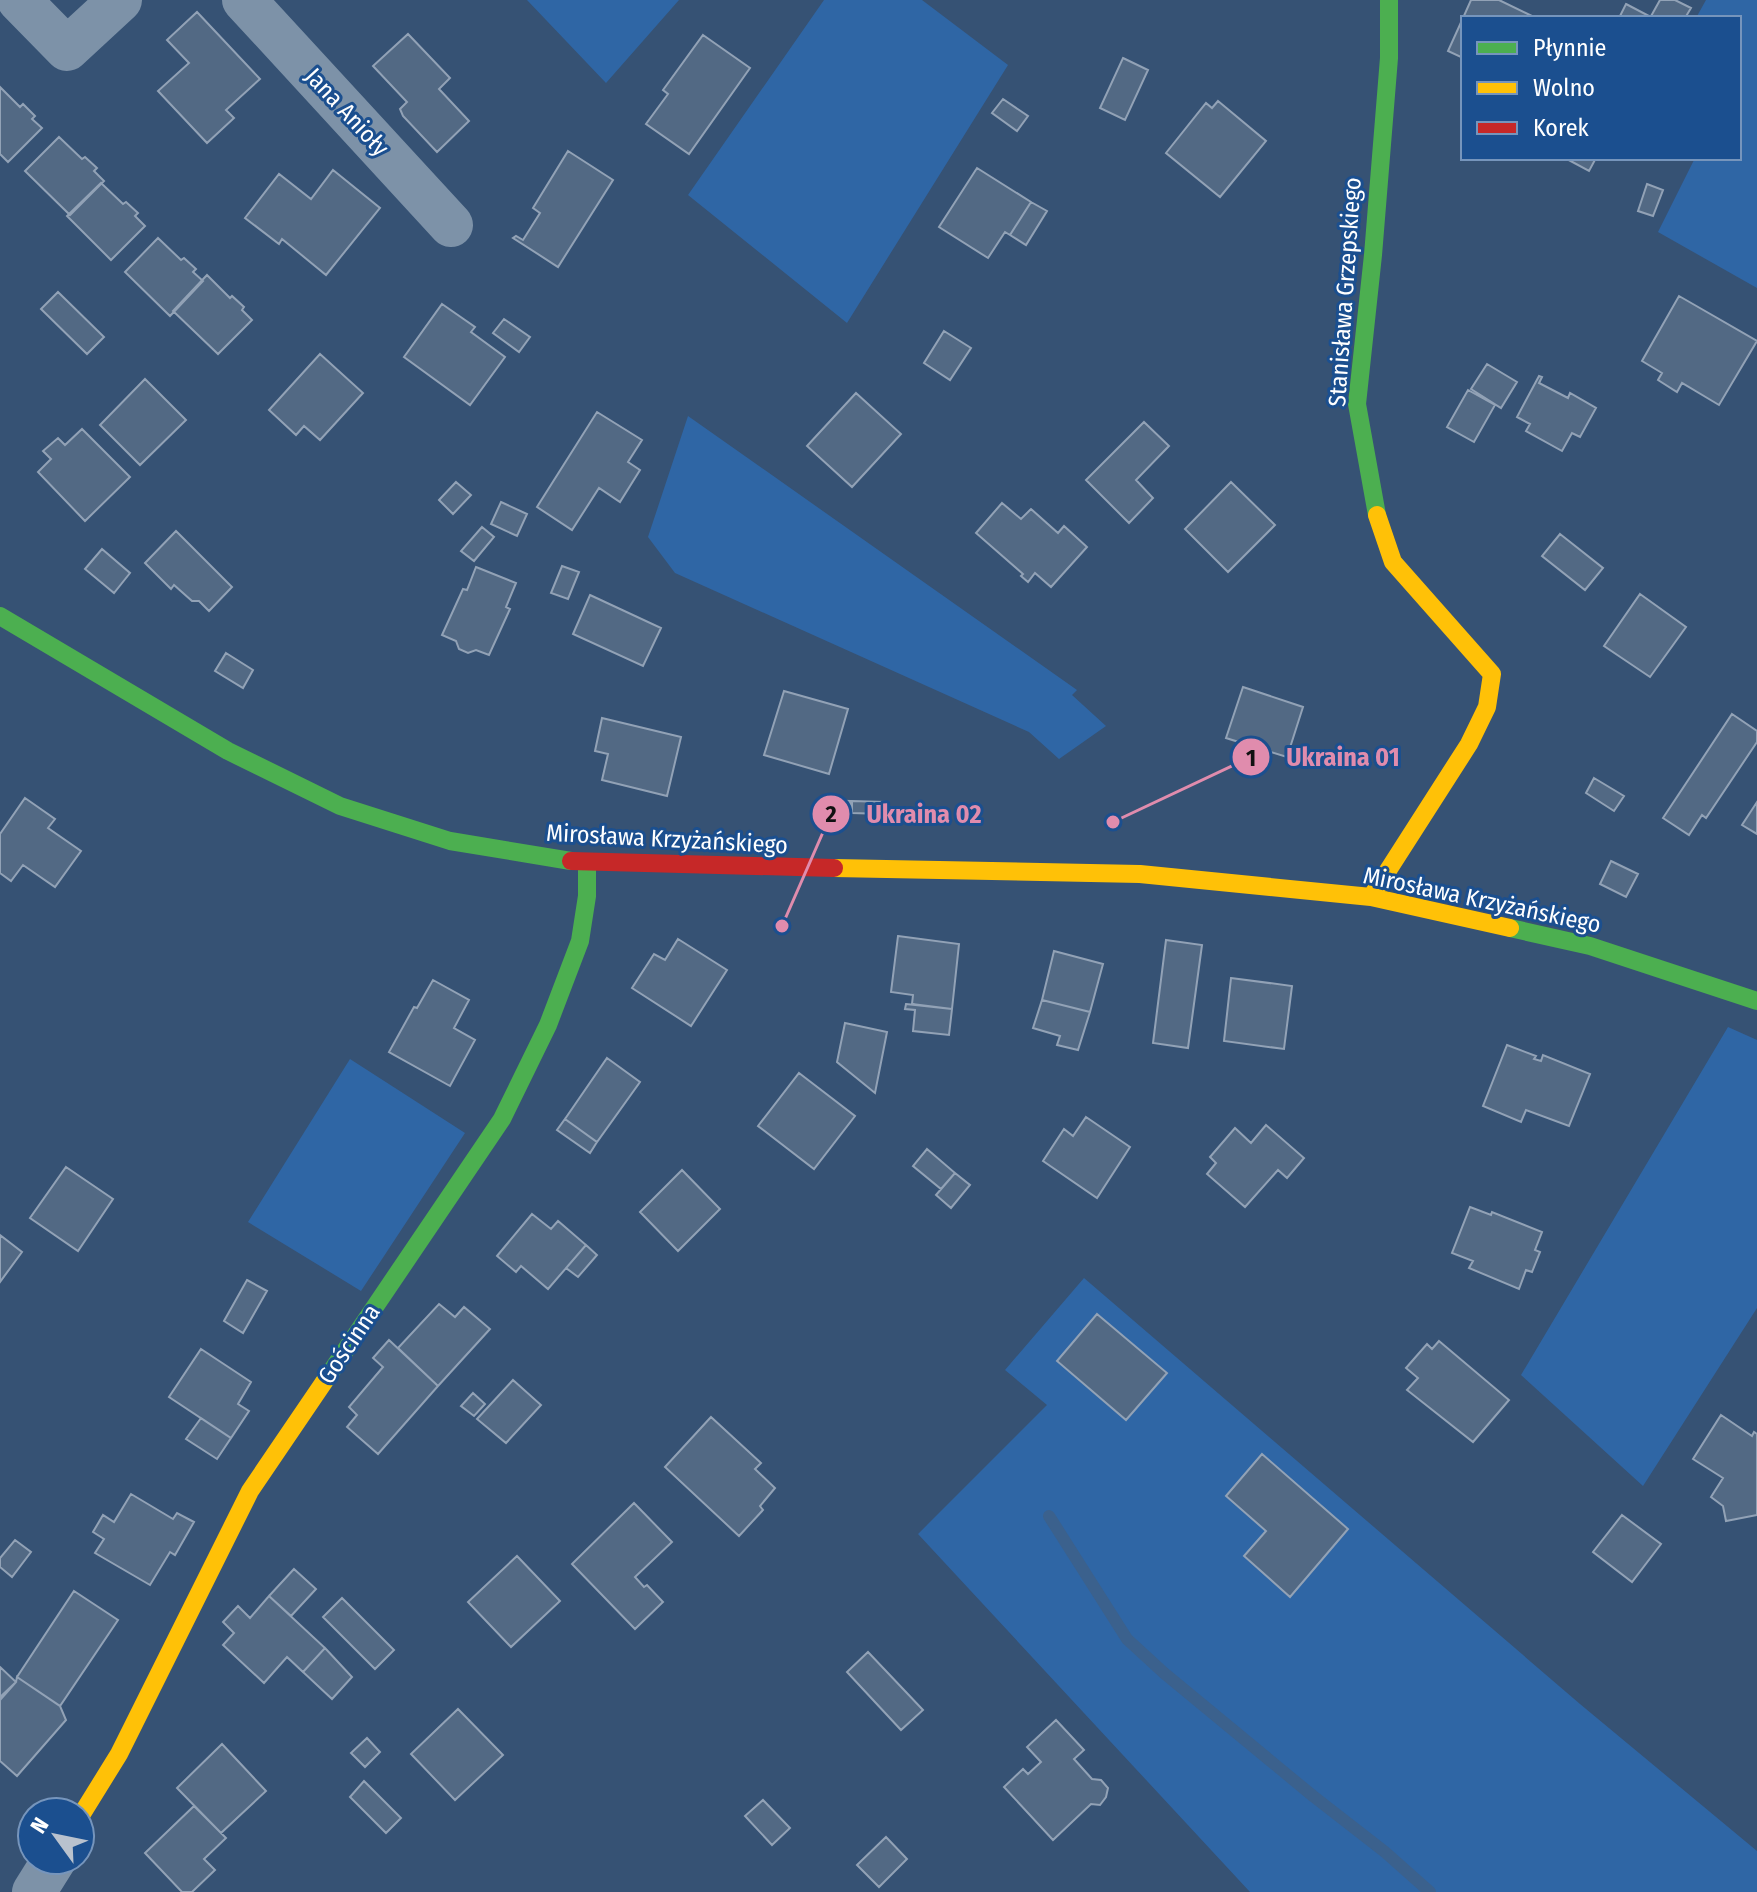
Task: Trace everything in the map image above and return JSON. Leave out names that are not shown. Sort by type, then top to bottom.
[{"type":"street","points":[[19,0],[67,49],[120,0]]},
{"type":"street","name":"Jana Anioły","points":[[244,0],[451,225]]},
{"type":"street","name":"Stanisława Grzepskiego","points":[[1371,897],[1469,744],[1487,707],[1492,674],[1393,562],[1374,508],[1357,404],[1389,58],[1389,0]]},
{"type":"street","name":"Mirosława Krzyżańskiego","points":[[0,616],[228,751],[302,789],[450,841],[587,863],[1140,874],[1371,897],[1590,946],[1757,1001]]},
{"type":"street","name":"Gościnna","points":[[93,1796],[119,1754],[250,1491],[502,1119],[548,1025],[580,941],[587,896],[587,863]]},
{"type":"shaded area","points":[[527,0],[679,0],[606,83]]},
{"type":"shaded area","points":[[824,0],[922,0],[1008,65],[847,323],[688,195]]},
{"type":"shaded area","points":[[1706,0],[1757,0],[1757,288],[1658,232],[1694,160],[1741,160],[1741,16],[1697,16]]},
{"type":"shaded area","points":[[688,416],[1077,690],[1072,695],[1106,726],[1059,759],[1029,732],[675,573],[648,537]]},
{"type":"shaded area","points":[[1728,1027],[1757,1040],[1757,1308],[1643,1486],[1521,1375]]},
{"type":"shaded area","points":[[350,1059],[465,1133],[361,1291],[248,1222]]},
{"type":"shaded area","points":[[1084,1278],[1580,1704],[1757,1851],[1757,1892],[1250,1892],[918,1534],[1047,1405],[1005,1370]]},
{"type":"building","points":[[1471,0],[1499,0],[1532,16],[1464,16]]},
{"type":"building","points":[[1660,0],[1675,0],[1691,8],[1686,16],[1651,16]]},
{"type":"building","points":[[1626,4],[1649,16],[1620,16]]},
{"type":"building","points":[[197,12],[260,79],[226,110],[234,118],[207,143],[158,91],[189,63],[167,40]]},
{"type":"building","points":[[1461,22],[1461,57],[1448,51]]},
{"type":"building","points":[[408,34],[450,78],[439,89],[469,121],[437,152],[403,116],[400,109],[407,102],[373,66]]},
{"type":"building","points":[[703,35],[750,68],[689,154],[646,124],[668,94],[663,90]]},
{"type":"building","points":[[1123,58],[1148,70],[1125,120],[1100,108]]},
{"type":"building","points":[[0,87],[20,107],[23,104],[42,128],[8,162],[0,154]]},
{"type":"building","points":[[1003,99],[1028,116],[1017,131],[992,113]]},
{"type":"building","points":[[1218,101],[1266,141],[1220,197],[1166,153],[1206,103],[1212,108]]},
{"type":"building","points":[[59,137],[82,159],[85,157],[97,168],[94,171],[104,181],[70,215],[25,171]]},
{"type":"building","points":[[568,151],[613,180],[558,267],[513,238],[516,236],[523,240],[540,213],[533,208]]},
{"type":"building","points":[[1569,160],[1595,160],[1589,171]]},
{"type":"building","points":[[977,168],[1031,202],[1010,235],[1005,232],[988,258],[939,227]]},
{"type":"building","points":[[333,170],[380,208],[326,275],[282,239],[279,244],[245,218],[279,174],[311,199]]},
{"type":"building","points":[[101,183],[123,204],[126,202],[138,213],[135,216],[145,226],[111,260],[67,216]]},
{"type":"building","points":[[1647,184],[1663,190],[1653,216],[1638,211]]},
{"type":"building","points":[[1031,202],[1047,211],[1026,245],[1010,235]]},
{"type":"building","points":[[158,238],[181,260],[184,258],[196,269],[193,272],[203,281],[170,316],[125,272]]},
{"type":"building","points":[[207,275],[244,307],[242,310],[252,320],[218,354],[173,311]]},
{"type":"building","points":[[58,292],[104,337],[87,354],[41,309]]},
{"type":"building","points":[[1679,296],[1757,341],[1719,405],[1682,383],[1677,392],[1658,380],[1662,373],[1642,361]]},
{"type":"building","points":[[442,304],[475,327],[471,332],[505,357],[470,405],[404,357]]},
{"type":"building","points":[[504,319],[530,337],[519,352],[493,333]]},
{"type":"building","points":[[944,331],[971,348],[950,380],[924,363]]},
{"type":"building","points":[[320,354],[363,393],[320,440],[304,426],[296,435],[269,410]]},
{"type":"building","points":[[1487,364],[1517,382],[1501,408],[1471,389]]},
{"type":"building","points":[[1539,376],[1542,377],[1539,383],[1568,398],[1570,393],[1596,408],[1580,437],[1572,433],[1562,451],[1526,431],[1530,424],[1517,417]]},
{"type":"building","points":[[145,379],[186,420],[140,465],[100,425]]},
{"type":"building","points":[[1468,390],[1495,405],[1474,442],[1447,427]]},
{"type":"building","points":[[856,393],[901,434],[852,487],[807,446]]},
{"type":"building","points":[[597,412],[642,440],[628,462],[640,470],[620,502],[599,488],[572,530],[537,507]]},
{"type":"building","points":[[1144,422],[1169,446],[1136,480],[1153,498],[1129,523],[1086,480]]},
{"type":"building","points":[[82,429],[130,477],[85,521],[38,472],[51,459],[43,451],[58,438],[65,445]]},
{"type":"building","points":[[456,482],[471,495],[453,514],[439,500]]},
{"type":"building","points":[[1231,482],[1275,525],[1228,572],[1185,529]]},
{"type":"building","points":[[501,502],[527,514],[517,536],[491,524]]},
{"type":"building","points":[[1002,503],[1021,519],[1031,509],[1058,533],[1064,526],[1087,547],[1051,587],[1035,573],[1028,582],[976,533]]},
{"type":"building","points":[[482,527],[494,537],[474,561],[461,551]]},
{"type":"building","points":[[176,531],[232,587],[209,611],[174,585],[171,589],[145,563]]},
{"type":"building","points":[[1560,534],[1603,568],[1585,590],[1542,556]]},
{"type":"building","points":[[102,549],[130,573],[114,593],[85,569]]},
{"type":"building","points":[[562,566],[579,572],[568,599],[551,593]]},
{"type":"building","points":[[476,567],[516,583],[506,607],[510,609],[489,655],[476,650],[468,653],[459,649],[456,641],[442,635]]},
{"type":"building","points":[[1640,594],[1686,627],[1650,677],[1604,646]]},
{"type":"building","points":[[590,595],[661,628],[643,666],[573,634]]},
{"type":"building","points":[[226,653],[253,670],[243,688],[215,671]]},
{"type":"building","points":[[1243,687],[1303,707],[1287,757],[1226,738]]},
{"type":"building","points":[[784,691],[848,709],[829,774],[764,755]]},
{"type":"building","points":[[1732,714],[1757,731],[1757,742],[1706,818],[1702,815],[1689,835],[1663,818]]},
{"type":"building","points":[[602,718],[681,737],[667,796],[602,780],[608,754],[595,751]]},
{"type":"building","points":[[1594,778],[1624,796],[1614,811],[1586,793]]},
{"type":"building","points":[[25,798],[55,819],[48,828],[81,851],[55,887],[23,865],[11,881],[0,873],[0,834]]},
{"type":"building","points":[[817,800],[850,801],[850,812],[817,813]]},
{"type":"building","points":[[852,801],[885,802],[884,814],[852,813]]},
{"type":"building","points":[[1757,802],[1757,834],[1742,825]]},
{"type":"building","points":[[1611,861],[1638,874],[1626,897],[1600,884]]},
{"type":"building","points":[[898,936],[959,944],[952,1009],[912,1004],[913,995],[891,992]]},
{"type":"building","points":[[678,939],[727,970],[691,1026],[632,988],[654,954],[665,960]]},
{"type":"building","points":[[1166,940],[1202,945],[1188,1048],[1153,1043]]},
{"type":"building","points":[[1054,951],[1103,964],[1090,1012],[1042,1000]]},
{"type":"building","points":[[1231,978],[1292,986],[1284,1049],[1224,1041]]},
{"type":"building","points":[[433,980],[469,1000],[454,1028],[475,1040],[450,1086],[389,1052]]},
{"type":"building","points":[[1042,1000],[1090,1012],[1078,1050],[1057,1045],[1060,1036],[1033,1028]]},
{"type":"building","points":[[906,1004],[952,1009],[949,1035],[913,1031],[915,1010],[905,1009]]},
{"type":"building","points":[[845,1023],[887,1032],[875,1093],[837,1062]]},
{"type":"building","points":[[1507,1045],[1536,1056],[1534,1059],[1541,1061],[1543,1055],[1590,1074],[1569,1126],[1526,1110],[1521,1122],[1483,1106]]},
{"type":"building","points":[[607,1058],[640,1082],[597,1142],[565,1119]]},
{"type":"building","points":[[799,1073],[855,1116],[814,1169],[758,1126]]},
{"type":"building","points":[[1086,1117],[1130,1147],[1097,1198],[1043,1161],[1064,1129],[1073,1136]]},
{"type":"building","points":[[565,1119],[597,1142],[590,1153],[557,1130]]},
{"type":"building","points":[[1266,1125],[1304,1158],[1287,1178],[1278,1170],[1245,1207],[1207,1174],[1216,1163],[1210,1157],[1235,1128],[1251,1143]]},
{"type":"building","points":[[927,1149],[955,1173],[941,1189],[913,1166]]},
{"type":"building","points":[[66,1167],[113,1199],[78,1251],[30,1218]]},
{"type":"building","points":[[682,1170],[720,1209],[678,1251],[640,1212]]},
{"type":"building","points":[[955,1173],[970,1185],[951,1208],[936,1195]]},
{"type":"building","points":[[1470,1207],[1491,1215],[1492,1212],[1542,1232],[1535,1250],[1540,1252],[1532,1272],[1526,1270],[1519,1289],[1469,1268],[1473,1261],[1452,1253]]},
{"type":"building","points":[[532,1214],[551,1229],[558,1221],[586,1245],[548,1289],[521,1266],[516,1272],[497,1256]]},
{"type":"building","points":[[0,1235],[22,1252],[0,1282]]},
{"type":"building","points":[[586,1245],[597,1255],[578,1277],[566,1268]]},
{"type":"building","points":[[247,1280],[267,1291],[243,1333],[224,1321]]},
{"type":"building","points":[[439,1304],[455,1317],[464,1307],[490,1329],[438,1386],[398,1348]]},
{"type":"building","points":[[1097,1314],[1167,1373],[1126,1420],[1057,1361]]},
{"type":"building","points":[[389,1340],[438,1386],[378,1454],[347,1427],[357,1415],[349,1407],[383,1367],[373,1358]]},
{"type":"building","points":[[1439,1341],[1509,1400],[1473,1442],[1407,1390],[1418,1378],[1406,1368],[1427,1344],[1432,1349]]},
{"type":"building","points":[[201,1349],[251,1382],[238,1404],[249,1411],[231,1438],[169,1397]]},
{"type":"building","points":[[513,1380],[541,1405],[506,1443],[477,1419]]},
{"type":"building","points":[[473,1393],[485,1404],[474,1416],[461,1406]]},
{"type":"building","points":[[1721,1415],[1752,1436],[1754,1432],[1757,1434],[1757,1515],[1726,1521],[1723,1506],[1711,1497],[1723,1478],[1693,1459]]},
{"type":"building","points":[[711,1417],[761,1463],[755,1469],[775,1488],[760,1506],[763,1510],[739,1536],[665,1467]]},
{"type":"building","points":[[201,1418],[231,1438],[217,1459],[186,1439]]},
{"type":"building","points":[[1262,1454],[1348,1529],[1290,1597],[1244,1556],[1266,1531],[1226,1496]]},
{"type":"building","points":[[131,1494],[173,1519],[177,1513],[194,1522],[175,1555],[170,1552],[150,1585],[95,1553],[104,1539],[93,1532],[103,1515],[114,1522]]},
{"type":"building","points":[[634,1503],[672,1542],[635,1577],[663,1602],[635,1629],[572,1564]]},
{"type":"building","points":[[1622,1515],[1661,1544],[1632,1582],[1593,1552]]},
{"type":"building","points":[[15,1540],[31,1552],[12,1577],[0,1567],[0,1558]]},
{"type":"building","points":[[517,1556],[560,1601],[511,1647],[468,1602]]},
{"type":"building","points":[[294,1569],[316,1589],[291,1616],[269,1596]]},
{"type":"building","points":[[74,1591],[118,1620],[60,1706],[17,1677]]},
{"type":"building","points":[[269,1596],[325,1648],[303,1672],[287,1657],[264,1683],[223,1645],[234,1633],[223,1622],[238,1606],[250,1618]]},
{"type":"building","points":[[342,1598],[394,1650],[375,1669],[323,1617]]},
{"type":"building","points":[[325,1648],[352,1677],[332,1699],[303,1672]]},
{"type":"building","points":[[868,1652],[923,1710],[901,1730],[847,1672]]},
{"type":"building","points":[[0,1667],[16,1682],[1,1699],[0,1697]]},
{"type":"building","points":[[17,1677],[60,1706],[66,1720],[17,1776],[0,1761],[0,1697],[16,1682]]},
{"type":"building","points":[[458,1709],[503,1755],[455,1800],[411,1754]]},
{"type":"building","points":[[1056,1720],[1084,1750],[1074,1759],[1092,1779],[1101,1780],[1108,1788],[1100,1805],[1091,1804],[1053,1840],[1004,1787],[1023,1769],[1028,1774],[1041,1762],[1027,1747]]},
{"type":"building","points":[[367,1738],[380,1752],[365,1767],[351,1753]]},
{"type":"building","points":[[222,1744],[266,1791],[221,1833],[177,1788]]},
{"type":"building","points":[[364,1781],[401,1818],[386,1833],[350,1797]]},
{"type":"building","points":[[763,1800],[790,1828],[772,1845],[745,1816]]},
{"type":"building","points":[[194,1806],[226,1838],[204,1859],[215,1870],[192,1892],[182,1892],[145,1853]]},
{"type":"building","points":[[886,1837],[907,1859],[879,1887],[857,1865]]},
{"type":"waterway","points":[[1049,1516],[1127,1639],[1430,1892]]},
{"type":"traffic: fast","points":[[1377,515],[1357,404],[1389,58],[1389,0]]},
{"type":"traffic: fast","points":[[0,616],[228,751],[340,806],[450,841],[571,861]]},
{"type":"traffic: fast","points":[[324,1382],[502,1119],[548,1025],[580,941],[587,896],[587,863]]},
{"type":"traffic: fast","points":[[1510,928],[1590,946],[1757,1001]]},
{"type":"traffic: slow","points":[[1371,897],[1469,744],[1487,707],[1492,674],[1393,562],[1377,515]]},
{"type":"traffic: slow","points":[[834,868],[1140,874],[1371,897],[1510,928]]},
{"type":"traffic: slow","points":[[93,1796],[119,1754],[250,1491],[324,1382]]},
{"type":"traffic: jam","points":[[571,861],[834,868]]},
{"type":"place","name":"Ukraina 01","points":[[1113,822]]},
{"type":"place","name":"Ukraina 02","points":[[782,926]]}]
